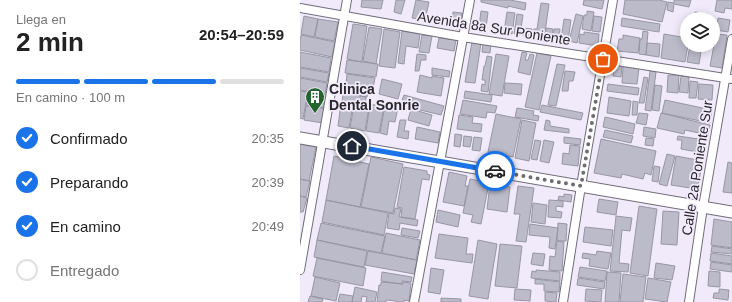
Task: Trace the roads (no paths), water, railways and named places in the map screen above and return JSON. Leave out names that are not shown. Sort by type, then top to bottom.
[{"type":"main road","points":[[300,138],[732,212]]},
{"type":"street","points":[[300,270],[347,0]]},
{"type":"street","points":[[414,302],[470,0]]},
{"type":"street","points":[[563,302],[581,186],[614,0]]},
{"type":"street","name":"Avenida 8a Sur Poniente","points":[[300,8],[463,37],[728,78]]},
{"type":"street","name":"Calle 2a Poniente Sur","points":[[689,302],[703,207],[728,78],[732,39]]},
{"type":"place","name":"Clinica Dental Sonrie","points":[[315,114]]}]
